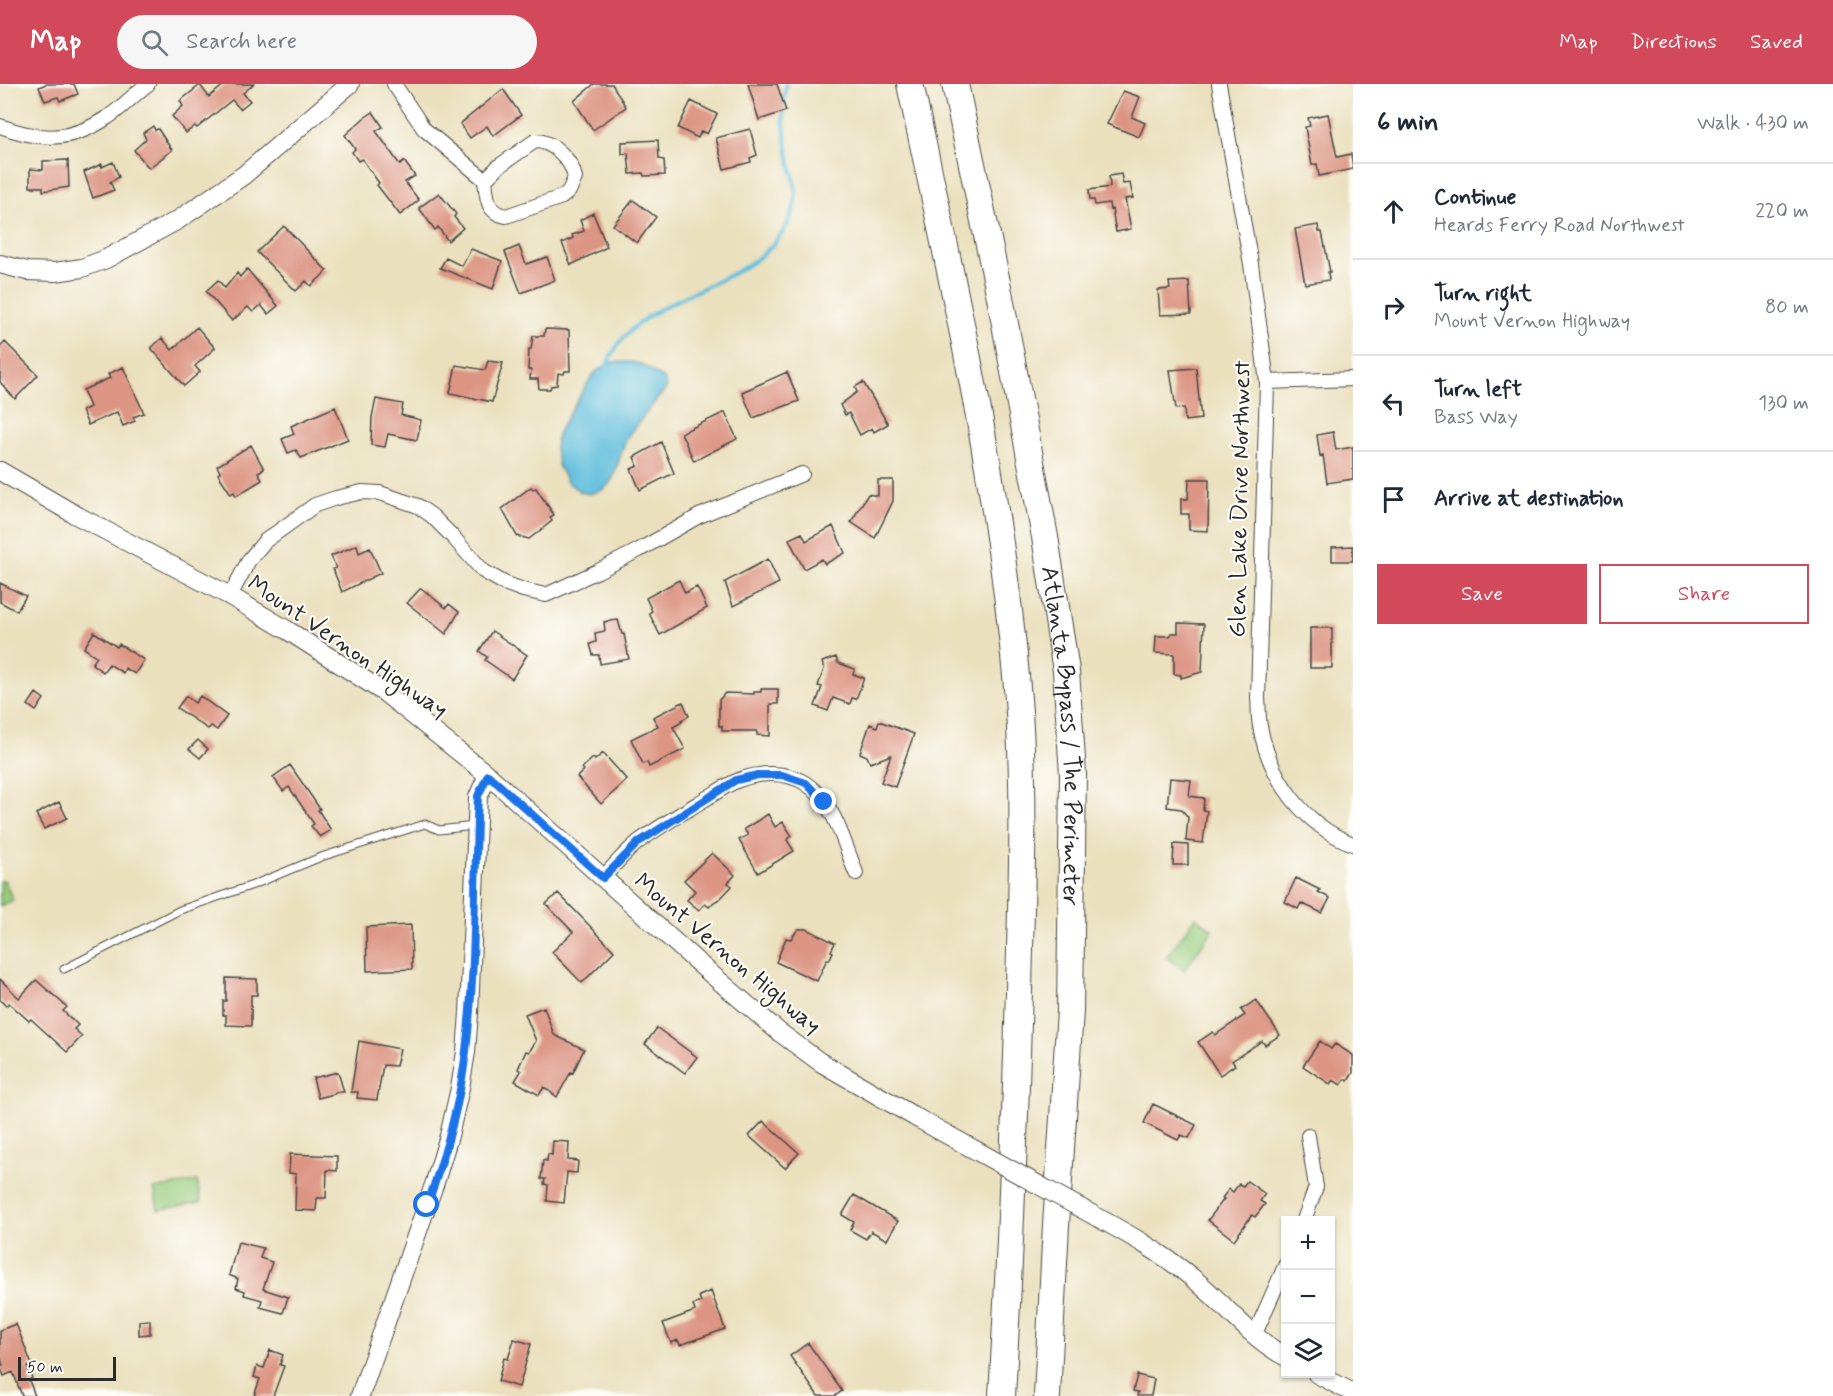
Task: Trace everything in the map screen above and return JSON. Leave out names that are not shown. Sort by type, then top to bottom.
[{"type":"highway","name":"Atlanta Bypass / The Perimeter","points":[[910,84],[957,300],[979,415],[999,531],[1018,700],[1023,834],[1014,1161],[1002,1396]]},
{"type":"highway","name":"Atlanta Bypass / The Perimeter","points":[[955,84],[1019,393],[1046,537],[1065,670],[1073,774],[1070,1011],[1047,1396]]},
{"type":"highway","points":[[1053,1274],[1061,1396]]},
{"type":"street","points":[[0,264],[27,271],[55,272],[82,268],[106,259],[178,220],[244,175],[350,84]]},
{"type":"street","points":[[394,84],[424,129],[485,180],[487,203],[499,215],[506,216],[562,197],[569,191],[575,178],[570,163],[557,150],[548,143],[535,141],[499,166],[485,180]]},
{"type":"street","name":"Glen Lake Drive Northwest","points":[[1219,84],[1251,264],[1267,382],[1258,698],[1260,725],[1268,757],[1294,801],[1307,815],[1333,835],[1353,844]]},
{"type":"street","points":[[0,126],[24,135],[49,138],[71,134],[110,116],[141,86]]},
{"type":"street","points":[[1267,382],[1353,379]]},
{"type":"street","name":"Mount Vernon Highway","points":[[0,471],[74,514],[230,596],[385,693],[488,775],[779,1032],[820,1062],[1151,1247],[1195,1279],[1254,1336],[1281,1354]]},
{"type":"street","points":[[230,596],[249,560],[265,541],[315,505],[362,492],[380,493],[418,506],[432,516],[483,570],[504,583],[523,590],[546,594],[629,556],[699,516],[802,474]]},
{"type":"street","points":[[603,878],[639,842],[687,810],[736,780],[772,774],[806,783],[824,802],[831,813],[856,873]]},
{"type":"street","points":[[360,1396],[435,1182],[460,1088],[469,1013],[478,796],[488,775]]},
{"type":"street","points":[[1306,1216],[1316,1187],[1308,1136]]},
{"type":"street","points":[[1254,1336],[1283,1270]]},
{"type":"street","points":[[1325,1378],[1353,1393]]},
{"type":"lane","points":[[64,969],[180,910],[253,885],[321,857],[425,824],[439,830],[477,825]]},
{"type":"green space","points":[[4,880],[13,900],[0,906],[0,881]]},
{"type":"green space","points":[[1196,917],[1213,930],[1184,970],[1166,957]]},
{"type":"green space","points":[[197,1181],[201,1202],[158,1210],[154,1189]]},
{"type":"water","points":[[612,362],[641,364],[665,380],[667,387],[630,433],[613,478],[608,485],[602,490],[589,494],[581,492],[567,482],[558,465],[555,448],[558,432],[592,376]]},
{"type":"building","points":[[46,84],[74,84],[78,94],[60,101],[58,97],[45,101],[39,87]]},
{"type":"building","points":[[225,84],[254,84],[243,93],[250,101],[240,109],[232,100],[197,128],[195,126],[186,133],[172,116],[183,106],[180,101],[200,85],[209,97]]},
{"type":"building","points":[[594,84],[612,84],[626,107],[593,130],[574,101]]},
{"type":"building","points":[[748,84],[777,84],[786,111],[759,120]]},
{"type":"building","points":[[503,89],[521,115],[493,136],[487,126],[470,138],[460,124]]},
{"type":"building","points":[[1123,91],[1140,97],[1132,117],[1145,123],[1139,137],[1107,124]]},
{"type":"building","points":[[691,101],[717,114],[707,134],[701,131],[698,138],[678,128]]},
{"type":"building","points":[[373,112],[383,127],[376,131],[400,165],[404,161],[415,176],[405,182],[419,200],[400,215],[377,185],[379,183],[362,159],[358,161],[352,152],[355,149],[345,135]]},
{"type":"building","points":[[1328,114],[1337,157],[1351,154],[1353,169],[1319,176],[1317,164],[1312,165],[1305,127],[1310,126],[1308,118]]},
{"type":"building","points":[[153,126],[155,130],[158,129],[172,150],[149,168],[134,150],[146,139],[143,133]]},
{"type":"building","points":[[750,129],[757,155],[750,158],[751,162],[724,169],[716,138]]},
{"type":"building","points":[[658,140],[659,159],[664,160],[665,175],[630,174],[628,153],[622,154],[622,142]]},
{"type":"building","points":[[68,160],[69,187],[43,191],[43,187],[30,187],[30,169],[43,170],[43,161]]},
{"type":"building","points":[[113,162],[119,177],[110,182],[114,190],[93,198],[84,172]]},
{"type":"building","points":[[1121,174],[1123,184],[1130,183],[1133,198],[1125,199],[1131,229],[1116,232],[1109,203],[1095,205],[1094,200],[1090,200],[1089,190],[1110,187],[1109,176]]},
{"type":"building","points":[[439,193],[456,214],[454,217],[463,228],[448,241],[438,227],[435,230],[419,208]]},
{"type":"building","points":[[633,200],[656,217],[637,243],[613,225]]},
{"type":"building","points":[[593,213],[607,247],[571,265],[562,243],[573,238],[572,235],[584,231],[580,220]]},
{"type":"building","points":[[1318,225],[1319,232],[1322,232],[1330,272],[1328,272],[1329,280],[1305,284],[1295,229]]},
{"type":"building","points":[[284,226],[327,271],[311,286],[306,281],[296,291],[257,252]]},
{"type":"building","points":[[519,246],[526,264],[547,257],[555,280],[521,293],[505,252]]},
{"type":"building","points":[[471,249],[502,261],[493,289],[440,268],[446,258],[462,266]]},
{"type":"building","points":[[247,269],[278,306],[268,314],[261,305],[253,312],[248,307],[232,321],[206,291],[218,280],[225,288],[237,273],[240,277]]},
{"type":"building","points":[[1189,281],[1191,314],[1160,315],[1158,290],[1170,289],[1169,282]]},
{"type":"building","points":[[197,327],[215,348],[195,366],[200,372],[184,386],[151,348],[162,338],[172,350]]},
{"type":"building","points":[[545,329],[569,330],[570,371],[565,371],[564,374],[558,373],[557,385],[551,386],[550,389],[539,389],[538,379],[530,379],[529,349],[531,349],[533,336],[544,336]]},
{"type":"building","points":[[5,342],[38,375],[15,399],[0,382],[0,347]]},
{"type":"building","points":[[488,361],[503,363],[492,402],[450,393],[456,365],[485,370]]},
{"type":"building","points":[[123,367],[144,413],[133,417],[135,421],[123,426],[117,412],[88,425],[82,411],[90,407],[83,390],[110,378],[108,374]]},
{"type":"building","points":[[1196,368],[1201,419],[1185,421],[1184,408],[1176,409],[1170,370]]},
{"type":"building","points":[[787,372],[799,401],[753,418],[742,392]]},
{"type":"building","points":[[863,382],[888,424],[874,432],[872,428],[860,435],[849,413],[845,415],[840,405],[857,392],[855,387]]},
{"type":"building","points":[[376,399],[403,404],[401,415],[421,420],[417,440],[388,434],[385,447],[371,445],[372,417]]},
{"type":"building","points":[[335,407],[348,439],[301,458],[296,450],[288,453],[282,439],[294,434],[291,426]]},
{"type":"building","points":[[725,412],[737,439],[694,461],[681,433]]},
{"type":"building","points":[[1333,432],[1336,450],[1353,447],[1353,479],[1327,483],[1317,435]]},
{"type":"building","points":[[661,442],[674,473],[640,490],[631,469],[638,466],[634,457]]},
{"type":"building","points":[[251,445],[264,469],[258,472],[262,480],[236,496],[234,492],[231,494],[218,474],[220,472],[217,466]]},
{"type":"building","points":[[1189,479],[1209,479],[1208,531],[1189,530],[1189,514],[1181,514],[1181,499],[1188,499]]},
{"type":"building","points":[[878,480],[893,480],[893,501],[875,538],[851,522],[868,494],[878,496]]},
{"type":"building","points":[[531,487],[536,488],[554,515],[550,517],[552,521],[529,539],[517,536],[502,509]]},
{"type":"building","points":[[833,526],[845,553],[825,564],[822,559],[804,569],[789,539],[802,533],[806,541]]},
{"type":"building","points":[[357,545],[359,553],[370,548],[381,573],[342,592],[333,569],[336,568],[331,556]]},
{"type":"building","points":[[1353,546],[1353,561],[1332,561],[1332,547]]},
{"type":"building","points":[[768,559],[779,583],[733,606],[725,582]]},
{"type":"building","points":[[679,580],[685,593],[697,587],[707,608],[660,635],[649,613],[652,611],[646,598]]},
{"type":"building","points":[[0,583],[26,596],[17,611],[0,602]]},
{"type":"building","points":[[421,588],[446,608],[449,604],[459,612],[446,634],[407,603]]},
{"type":"building","points":[[618,620],[622,634],[624,634],[629,659],[600,664],[599,655],[593,655],[590,644],[596,642],[595,633],[605,631],[604,622]]},
{"type":"building","points":[[1178,623],[1204,624],[1202,672],[1181,678],[1181,675],[1174,674],[1174,654],[1155,653],[1156,636],[1170,636],[1172,633],[1178,633]]},
{"type":"building","points":[[1310,628],[1332,628],[1332,668],[1310,668]]},
{"type":"building","points":[[492,631],[527,655],[512,679],[485,660],[487,657],[479,651]]},
{"type":"building","points":[[94,632],[117,647],[119,644],[144,660],[135,674],[125,668],[123,673],[109,664],[103,672],[92,664],[97,657],[84,648]]},
{"type":"building","points":[[836,657],[838,663],[855,669],[853,674],[864,678],[856,699],[852,698],[850,704],[833,698],[828,711],[815,706],[822,687],[818,686],[824,669],[822,662]]},
{"type":"building","points":[[761,689],[778,689],[778,704],[770,704],[770,736],[757,735],[757,731],[722,731],[722,726],[719,726],[719,700],[725,693],[754,694],[754,692],[761,692]]},
{"type":"building","points":[[36,693],[44,699],[36,711],[28,705]]},
{"type":"building","points":[[186,696],[195,703],[200,696],[227,716],[217,730],[211,726],[208,729],[177,708]]},
{"type":"building","points":[[683,702],[689,716],[673,727],[685,749],[649,767],[647,762],[643,764],[631,739],[658,726],[653,717]]},
{"type":"building","points":[[879,721],[914,734],[895,787],[881,782],[891,755],[870,763],[867,756],[860,753],[870,724],[877,727]]},
{"type":"building","points":[[198,740],[208,749],[200,758],[189,749]]},
{"type":"building","points":[[603,753],[627,780],[601,804],[577,777],[584,770],[582,768]]},
{"type":"building","points":[[290,765],[320,809],[318,810],[331,830],[320,837],[311,826],[314,824],[289,787],[283,791],[273,777]]},
{"type":"building","points":[[1170,778],[1191,780],[1189,796],[1204,798],[1203,810],[1207,811],[1203,843],[1186,841],[1188,817],[1181,809],[1167,807]]},
{"type":"building","points":[[59,802],[67,818],[44,829],[36,814]]},
{"type":"building","points":[[768,814],[775,827],[783,822],[792,836],[787,840],[794,851],[758,873],[739,840],[748,835],[744,829]]},
{"type":"building","points":[[1174,844],[1188,845],[1188,865],[1173,865]]},
{"type":"building","points":[[712,853],[735,875],[728,883],[732,886],[721,898],[709,907],[705,904],[699,910],[687,900],[695,891],[684,880]]},
{"type":"building","points":[[1296,878],[1320,890],[1318,892],[1330,898],[1322,913],[1301,903],[1298,909],[1285,902]]},
{"type":"building","points":[[558,893],[614,951],[582,983],[552,952],[573,932],[546,904]]},
{"type":"building","points":[[411,925],[412,969],[367,971],[366,927]]},
{"type":"building","points":[[798,929],[807,929],[835,943],[831,951],[833,952],[829,960],[827,959],[817,981],[776,962],[786,938],[791,939]]},
{"type":"building","points":[[226,978],[257,979],[257,995],[251,995],[251,1026],[226,1025],[223,1001],[226,1001]]},
{"type":"building","points":[[0,979],[19,998],[36,980],[67,1007],[63,1011],[78,1025],[74,1029],[82,1036],[67,1052],[31,1019],[29,1021],[9,1003],[6,1006],[0,1000]]},
{"type":"building","points":[[1256,1000],[1280,1035],[1265,1045],[1262,1041],[1232,1061],[1235,1065],[1220,1075],[1198,1042],[1213,1032],[1215,1035],[1245,1015],[1241,1010]]},
{"type":"building","points":[[544,1007],[554,1035],[584,1049],[573,1073],[571,1072],[557,1097],[544,1087],[539,1095],[515,1081],[521,1071],[518,1069],[526,1051],[529,1052],[536,1041],[525,1014]]},
{"type":"building","points":[[657,1028],[697,1057],[685,1073],[645,1044]]},
{"type":"building","points":[[359,1041],[400,1049],[396,1066],[383,1065],[377,1100],[357,1098],[358,1092],[351,1092]]},
{"type":"building","points":[[1320,1041],[1331,1049],[1335,1044],[1353,1055],[1353,1073],[1348,1081],[1345,1079],[1341,1085],[1333,1080],[1330,1084],[1303,1066]]},
{"type":"building","points":[[338,1072],[344,1092],[318,1098],[313,1078]]},
{"type":"building","points":[[1153,1104],[1196,1125],[1189,1138],[1181,1135],[1178,1140],[1144,1123]]},
{"type":"building","points":[[763,1121],[799,1153],[785,1168],[749,1136]]},
{"type":"building","points":[[553,1141],[569,1142],[568,1160],[578,1161],[577,1173],[567,1172],[564,1203],[547,1201],[548,1185],[544,1184],[545,1179],[541,1179],[543,1160],[547,1161],[548,1154],[552,1155]]},
{"type":"building","points":[[290,1154],[337,1156],[337,1171],[327,1170],[326,1198],[317,1198],[316,1211],[295,1210],[296,1174],[289,1173]]},
{"type":"building","points":[[1247,1181],[1265,1194],[1260,1201],[1265,1204],[1255,1217],[1252,1215],[1234,1240],[1208,1220],[1229,1189],[1233,1192],[1239,1184],[1243,1186]]},
{"type":"building","points":[[854,1195],[898,1221],[887,1240],[871,1231],[866,1239],[850,1230],[854,1222],[842,1215]]},
{"type":"building","points":[[238,1242],[263,1248],[260,1258],[272,1262],[263,1289],[288,1297],[283,1313],[260,1307],[262,1300],[244,1295],[245,1291],[236,1288],[238,1279],[229,1275]]},
{"type":"building","points":[[711,1291],[725,1329],[680,1345],[678,1340],[671,1343],[663,1323],[695,1311],[693,1305],[701,1302],[699,1296]]},
{"type":"building","points":[[150,1320],[150,1334],[139,1335],[139,1321]]},
{"type":"building","points":[[16,1324],[32,1365],[27,1367],[32,1378],[29,1380],[35,1396],[22,1396],[13,1372],[4,1376],[0,1367],[3,1365],[0,1356],[0,1330]]},
{"type":"building","points":[[514,1339],[531,1344],[519,1387],[498,1381],[504,1358],[508,1359]]},
{"type":"building","points":[[808,1343],[842,1391],[835,1396],[818,1396],[790,1356]]},
{"type":"building","points":[[270,1350],[283,1355],[280,1365],[284,1366],[273,1396],[254,1396],[260,1379],[254,1377],[257,1366],[264,1368]]},
{"type":"building","points":[[1137,1375],[1154,1379],[1151,1396],[1137,1396],[1138,1392],[1133,1391]]},
{"type":"waterway","points":[[607,365],[624,338],[646,318],[673,302],[731,275],[757,259],[778,238],[793,211],[796,196],[784,127],[786,84]]},
{"type":"route","points":[[427,1205],[449,1136],[466,1052],[478,796],[488,775],[603,878],[639,842],[736,780],[758,775],[782,775],[806,783],[824,802]]}]
